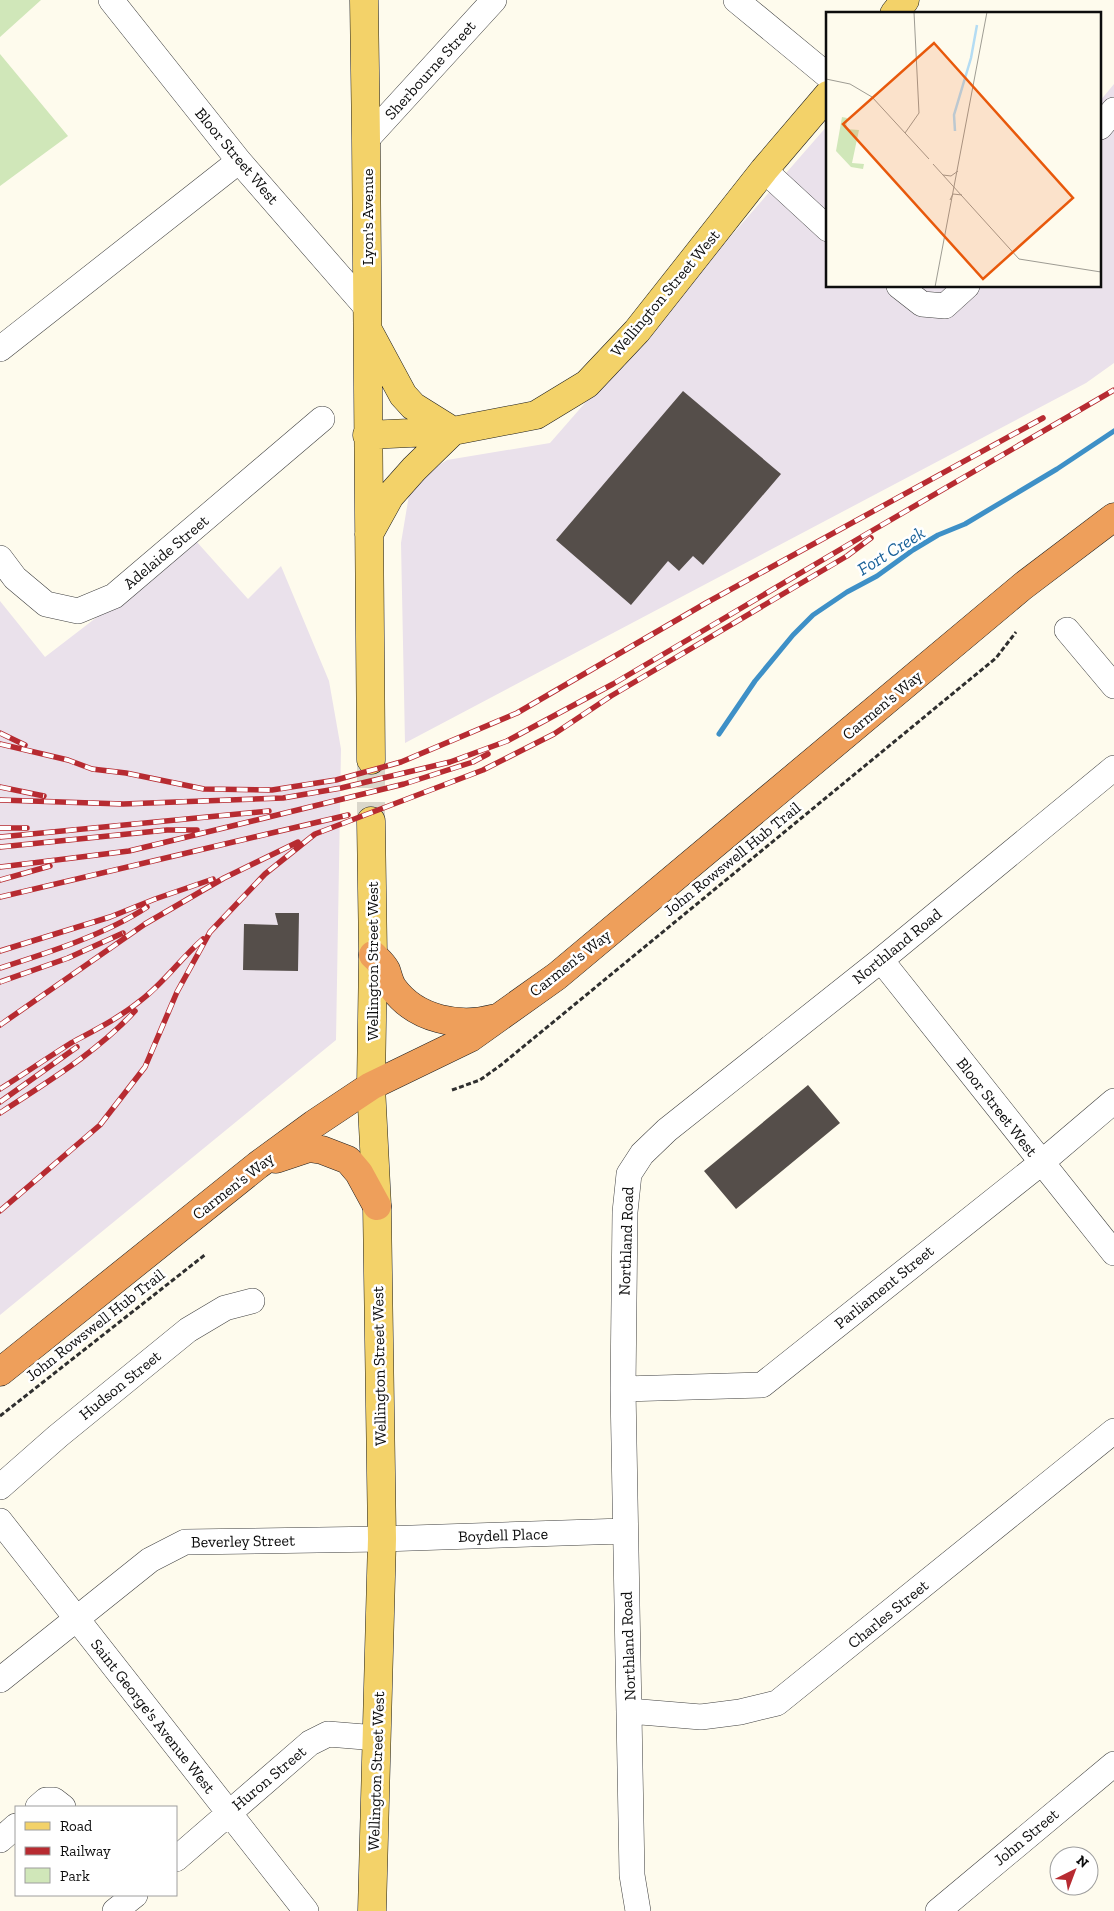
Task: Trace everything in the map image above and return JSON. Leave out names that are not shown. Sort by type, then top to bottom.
[{"type":"highway","name":"Carmen's Way","points":[[0,1372],[258,1165],[314,1124],[372,1086],[470,1038],[557,976],[1023,586],[1114,517]]},
{"type":"highway","points":[[373,954],[385,968],[392,986],[415,1009],[446,1021],[480,1022],[500,1016]]},
{"type":"highway","points":[[258,1165],[296,1151],[309,1148],[322,1150],[348,1160],[359,1173],[377,1206]]},
{"type":"main road","name":"Lyon's Avenue","points":[[364,0],[367,435]]},
{"type":"main road","points":[[896,12],[905,0]]},
{"type":"main road","name":"Wellington Street West","points":[[367,435],[454,431],[536,415],[587,384],[638,331],[764,170],[826,97]]},
{"type":"main road","points":[[367,318],[403,395],[413,406],[454,431],[390,496],[368,536]]},
{"type":"main road","points":[[367,435],[371,760]]},
{"type":"main road","name":"Wellington Street West","points":[[372,821],[372,1086],[377,1206],[382,1540],[372,1911]]},
{"type":"street","name":"Bloor Street West","points":[[111,0],[367,318]]},
{"type":"street","name":"Sherbourne Street","points":[[366,140],[494,0]]},
{"type":"street","points":[[736,0],[826,74]]},
{"type":"street","points":[[1102,125],[1114,110]]},
{"type":"street","points":[[0,349],[239,161]]},
{"type":"street","points":[[764,170],[826,227]]},
{"type":"street","points":[[902,288],[922,304],[945,306],[965,288]]},
{"type":"street","name":"Adelaide Street","points":[[0,558],[15,578],[46,604],[78,611],[114,596],[322,419]]},
{"type":"street","points":[[1067,630],[1114,686]]},
{"type":"street","name":"Northland Road","points":[[638,1911],[632,1875],[630,1711],[624,1531],[625,1212],[630,1174],[642,1154],[668,1130],[881,960],[1114,768]]},
{"type":"street","name":"Bloor Street West","points":[[881,960],[1114,1253]]},
{"type":"street","name":"Parliament Street","points":[[623,1389],[762,1385],[1041,1162],[1114,1101]]},
{"type":"street","name":"Hudson Street","points":[[0,1487],[58,1436],[188,1330],[225,1308],[252,1301]]},
{"type":"street","name":"Charles Street","points":[[630,1711],[701,1717],[740,1712],[777,1703],[1114,1431]]},
{"type":"street","name":"Saint George's Avenue West","points":[[0,1521],[306,1911]]},
{"type":"street","name":"Boydell Place","points":[[382,1540],[624,1531]]},
{"type":"street","name":"Beverley Street","points":[[0,1680],[150,1560],[185,1542],[382,1540]]},
{"type":"street","name":"Huron Street","points":[[178,1857],[310,1743],[328,1734],[377,1738]]},
{"type":"street","name":"John Street","points":[[938,1911],[1114,1765]]},
{"type":"street","points":[[39,1806],[46,1800],[54,1800],[62,1806]]},
{"type":"street","points":[[0,1840],[15,1827]]},
{"type":"path","name":"John Rowswell Hub Trail","points":[[452,1090],[480,1080],[501,1065],[996,658],[1016,632]]},
{"type":"path","name":"John Rowswell Hub Trail","points":[[0,1416],[206,1254]]},
{"type":"shaded area","points":[[1114,84],[1114,363],[1086,383],[405,743],[401,543],[411,483],[447,460],[550,443],[826,127],[826,288],[1102,288],[1102,99]]},
{"type":"shaded area","points":[[196,541],[248,599],[281,566],[329,681],[341,749],[336,1040],[0,1315],[0,601],[45,657]]},
{"type":"green space","points":[[0,0],[41,0],[0,37]]},
{"type":"green space","points":[[0,54],[68,136],[0,186]]},
{"type":"building","points":[[683,391],[781,474],[703,565],[693,556],[679,571],[668,561],[631,605],[556,540]]},
{"type":"building","points":[[275,913],[299,913],[298,971],[243,970],[244,924],[278,925]]},
{"type":"building","points":[[808,1085],[840,1123],[736,1209],[704,1171]]},
{"type":"waterway","name":"Fort Creek","points":[[719,734],[755,681],[793,635],[813,615],[847,592],[877,576],[913,550],[938,535],[965,524],[1057,469],[1114,431]]},
{"type":"tunnel","points":[[371,760],[371,821]]},
{"type":"railway","points":[[0,800],[123,804],[283,798],[341,788],[450,762],[507,741],[613,684],[1114,390]]},
{"type":"railway","points":[[0,744],[68,760],[92,769],[126,773],[204,789],[272,790],[336,780],[401,762],[517,713],[706,603],[1043,418]]},
{"type":"railway","points":[[0,1211],[100,1125],[145,1067],[177,992],[210,932],[265,874],[315,834],[483,770],[554,734],[611,696],[847,556],[871,538]]},
{"type":"railway","points":[[0,733],[25,745]]},
{"type":"railway","points":[[0,867],[129,851],[404,784],[473,762],[488,754]]},
{"type":"railway","points":[[0,787],[44,796]]},
{"type":"railway","points":[[0,837],[269,811]]},
{"type":"railway","points":[[0,897],[348,815]]},
{"type":"railway","points":[[0,828],[27,828]]},
{"type":"railway","points":[[0,847],[167,830],[197,830]]},
{"type":"railway","points":[[0,1025],[145,924],[224,878],[298,842]]},
{"type":"railway","points":[[0,880],[50,866]]},
{"type":"railway","points":[[0,951],[110,917],[213,879]]},
{"type":"railway","points":[[0,968],[95,934],[114,926],[147,907]]},
{"type":"railway","points":[[0,982],[68,958],[123,933]]},
{"type":"railway","points":[[0,1089],[71,1043],[107,1024],[132,1007],[149,994],[203,939]]},
{"type":"railway","points":[[0,1113],[88,1054],[135,1011]]},
{"type":"railway","points":[[0,1102],[77,1047]]}]
